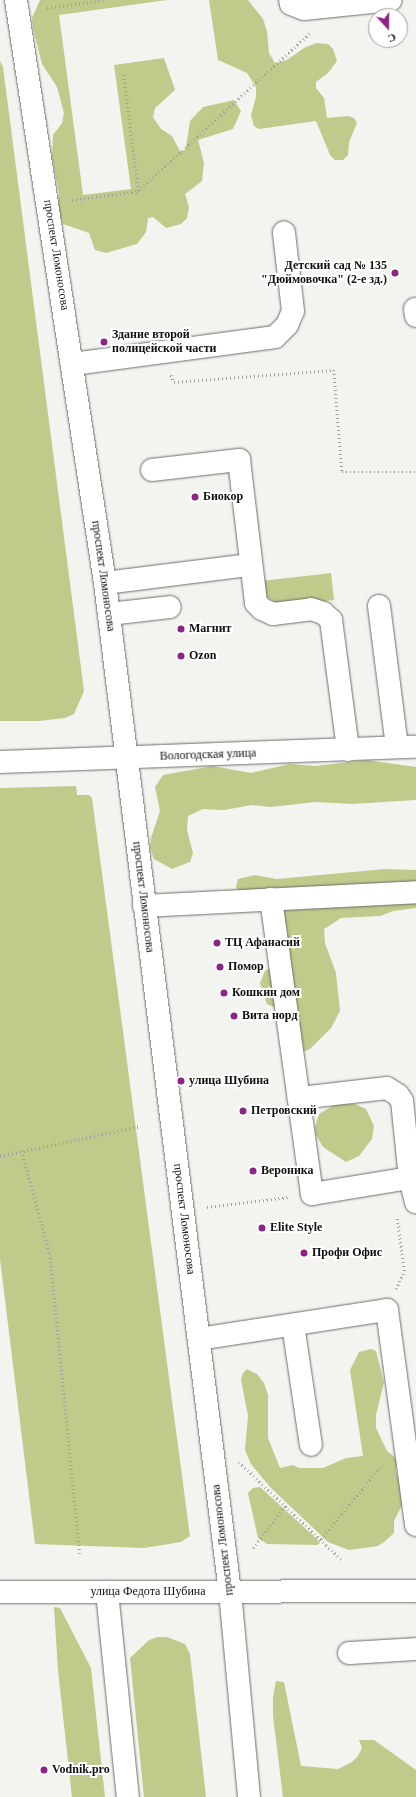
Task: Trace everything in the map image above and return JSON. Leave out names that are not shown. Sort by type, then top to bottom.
[{"type":"main road","name":"проспект Ломоносова","points":[[16,0],[73,364],[105,583],[230,1592],[249,1797]]},
{"type":"main road","points":[[290,0],[291,4],[304,9],[339,7],[391,0]]},
{"type":"main road","points":[[73,364],[163,354],[275,337],[287,326],[293,311],[284,234]]},
{"type":"main road","points":[[152,470],[239,460],[254,595],[262,609],[273,614],[311,609],[323,612],[332,620],[348,750]]},
{"type":"main road","points":[[105,583],[250,565]]},
{"type":"main road","points":[[379,606],[406,747]]},
{"type":"main road","points":[[109,614],[170,607]]},
{"type":"main road","name":"Вологодская улица","points":[[0,762],[406,747]]},
{"type":"main road","points":[[144,906],[416,892]]},
{"type":"main road","points":[[271,899],[312,1194],[401,1179]]},
{"type":"main road","points":[[299,1098],[387,1088],[398,1094],[402,1101],[401,1179],[416,1202]]},
{"type":"main road","points":[[199,1339],[386,1310],[416,1524]]},
{"type":"main road","points":[[293,1325],[311,1445]]},
{"type":"main road","name":"улица Федота Шубина","points":[[0,1592],[416,1591]]},
{"type":"main road","points":[[107,1592],[128,1797]]},
{"type":"main road","points":[[350,1653],[416,1649]]},
{"type":"path","points":[[47,8],[103,0]]},
{"type":"path","points":[[72,200],[138,191],[339,7]]},
{"type":"path","points":[[122,72],[138,191]]},
{"type":"path","points":[[163,354],[174,382],[334,370],[342,472],[416,472]]},
{"type":"path","points":[[0,1156],[141,1126]]},
{"type":"path","points":[[22,1151],[50,1254],[80,1554]]},
{"type":"path","points":[[386,1310],[404,1271],[401,1179]]},
{"type":"path","points":[[204,1208],[312,1194]]},
{"type":"path","points":[[320,1540],[404,1438]]},
{"type":"path","points":[[239,1462],[342,1560]]},
{"type":"path","points":[[253,1548],[285,1506]]},
{"type":"green space","points":[[40,0],[167,0],[59,15],[83,195],[131,189],[114,65],[164,58],[175,90],[155,108],[153,117],[161,129],[172,136],[180,151],[184,151],[186,147],[190,121],[203,107],[234,100],[241,111],[233,129],[198,140],[204,163],[202,181],[185,194],[189,207],[187,218],[181,224],[166,228],[153,217],[148,218],[146,232],[137,244],[106,253],[95,250],[89,233],[63,224],[58,209],[59,193],[52,157],[53,135],[62,123],[64,113],[57,87],[42,64],[33,28],[32,18]]},
{"type":"green space","points":[[209,0],[248,0],[263,19],[267,31],[269,53],[275,63],[287,60],[304,48],[316,43],[328,44],[333,49],[337,61],[328,73],[316,82],[316,88],[324,98],[327,118],[348,116],[354,118],[357,123],[349,142],[348,155],[343,160],[335,160],[330,155],[316,121],[259,129],[254,126],[251,115],[256,97],[256,87],[247,73],[218,60]]},
{"type":"green space","points":[[0,61],[3,67],[84,691],[74,714],[65,718],[39,721],[0,721]]},
{"type":"green space","points":[[331,573],[334,600],[281,606],[266,596],[262,581]]},
{"type":"green space","points":[[366,760],[416,767],[416,800],[352,804],[315,802],[271,807],[252,805],[224,810],[203,809],[188,816],[187,830],[193,853],[190,862],[172,869],[154,859],[150,848],[151,838],[160,811],[155,787],[163,775],[213,766],[251,773],[290,764],[315,766]]},
{"type":"green space","points":[[76,786],[77,795],[89,795],[92,798],[190,1536],[181,1542],[144,1548],[35,1544],[0,1259],[0,788]]},
{"type":"green space","points":[[385,869],[416,870],[416,908],[393,911],[380,916],[341,918],[324,929],[325,943],[336,973],[340,1011],[331,1028],[310,1049],[296,1055],[280,1010],[267,1004],[260,983],[265,971],[287,957],[290,944],[284,929],[238,892],[236,886],[238,879],[255,875],[277,879]]},
{"type":"green space","points":[[336,1104],[355,1104],[366,1109],[374,1126],[372,1139],[359,1156],[346,1162],[323,1147],[316,1135],[315,1127],[319,1114]]},
{"type":"green space","points":[[371,1349],[376,1351],[384,1382],[376,1415],[376,1428],[387,1451],[397,1459],[396,1472],[401,1485],[403,1503],[394,1521],[394,1533],[384,1542],[378,1546],[349,1550],[328,1542],[270,1487],[251,1464],[245,1450],[248,1416],[241,1380],[243,1373],[247,1369],[257,1374],[264,1383],[268,1395],[268,1438],[280,1468],[293,1465],[299,1468],[323,1468],[346,1458],[363,1456],[350,1370],[359,1352]]},
{"type":"green space","points":[[260,1487],[320,1543],[317,1545],[267,1544],[258,1538],[248,1493],[253,1488]]},
{"type":"green space","points":[[54,1607],[60,1608],[91,1668],[105,1797],[72,1797],[58,1671]]},
{"type":"green space","points":[[158,1637],[167,1637],[185,1644],[190,1654],[206,1797],[144,1797],[130,1658],[149,1640]]},
{"type":"green space","points":[[276,1681],[284,1682],[301,1766],[338,1769],[352,1762],[358,1756],[362,1748],[359,1740],[374,1740],[416,1770],[416,1797],[283,1797],[273,1716],[273,1697]]},
{"type":"place","name":"Детский сад № 135 \"Дюймовочка\" (2-е зд.)","points":[[395,273]]},
{"type":"place","name":"Здание второй полицейской части","points":[[104,342]]},
{"type":"place","name":"Биокор","points":[[195,497]]},
{"type":"place","name":"Магнит","points":[[181,629]]},
{"type":"place","name":"Ozon","points":[[181,656]]},
{"type":"place","name":"ТЦ Афанасий","points":[[217,943]]},
{"type":"place","name":"Помор","points":[[220,967]]},
{"type":"place","name":"Кошкин дом","points":[[224,993]]},
{"type":"place","name":"Вита норд","points":[[234,1016]]},
{"type":"place","name":"улица Шубина","points":[[181,1081]]},
{"type":"place","name":"Петровский","points":[[243,1111]]},
{"type":"place","name":"Вероника","points":[[253,1171]]},
{"type":"place","name":"Elite Style","points":[[262,1228]]},
{"type":"place","name":"Профи Офис","points":[[304,1253]]},
{"type":"place","name":"Vodnik.pro","points":[[44,1770]]}]
